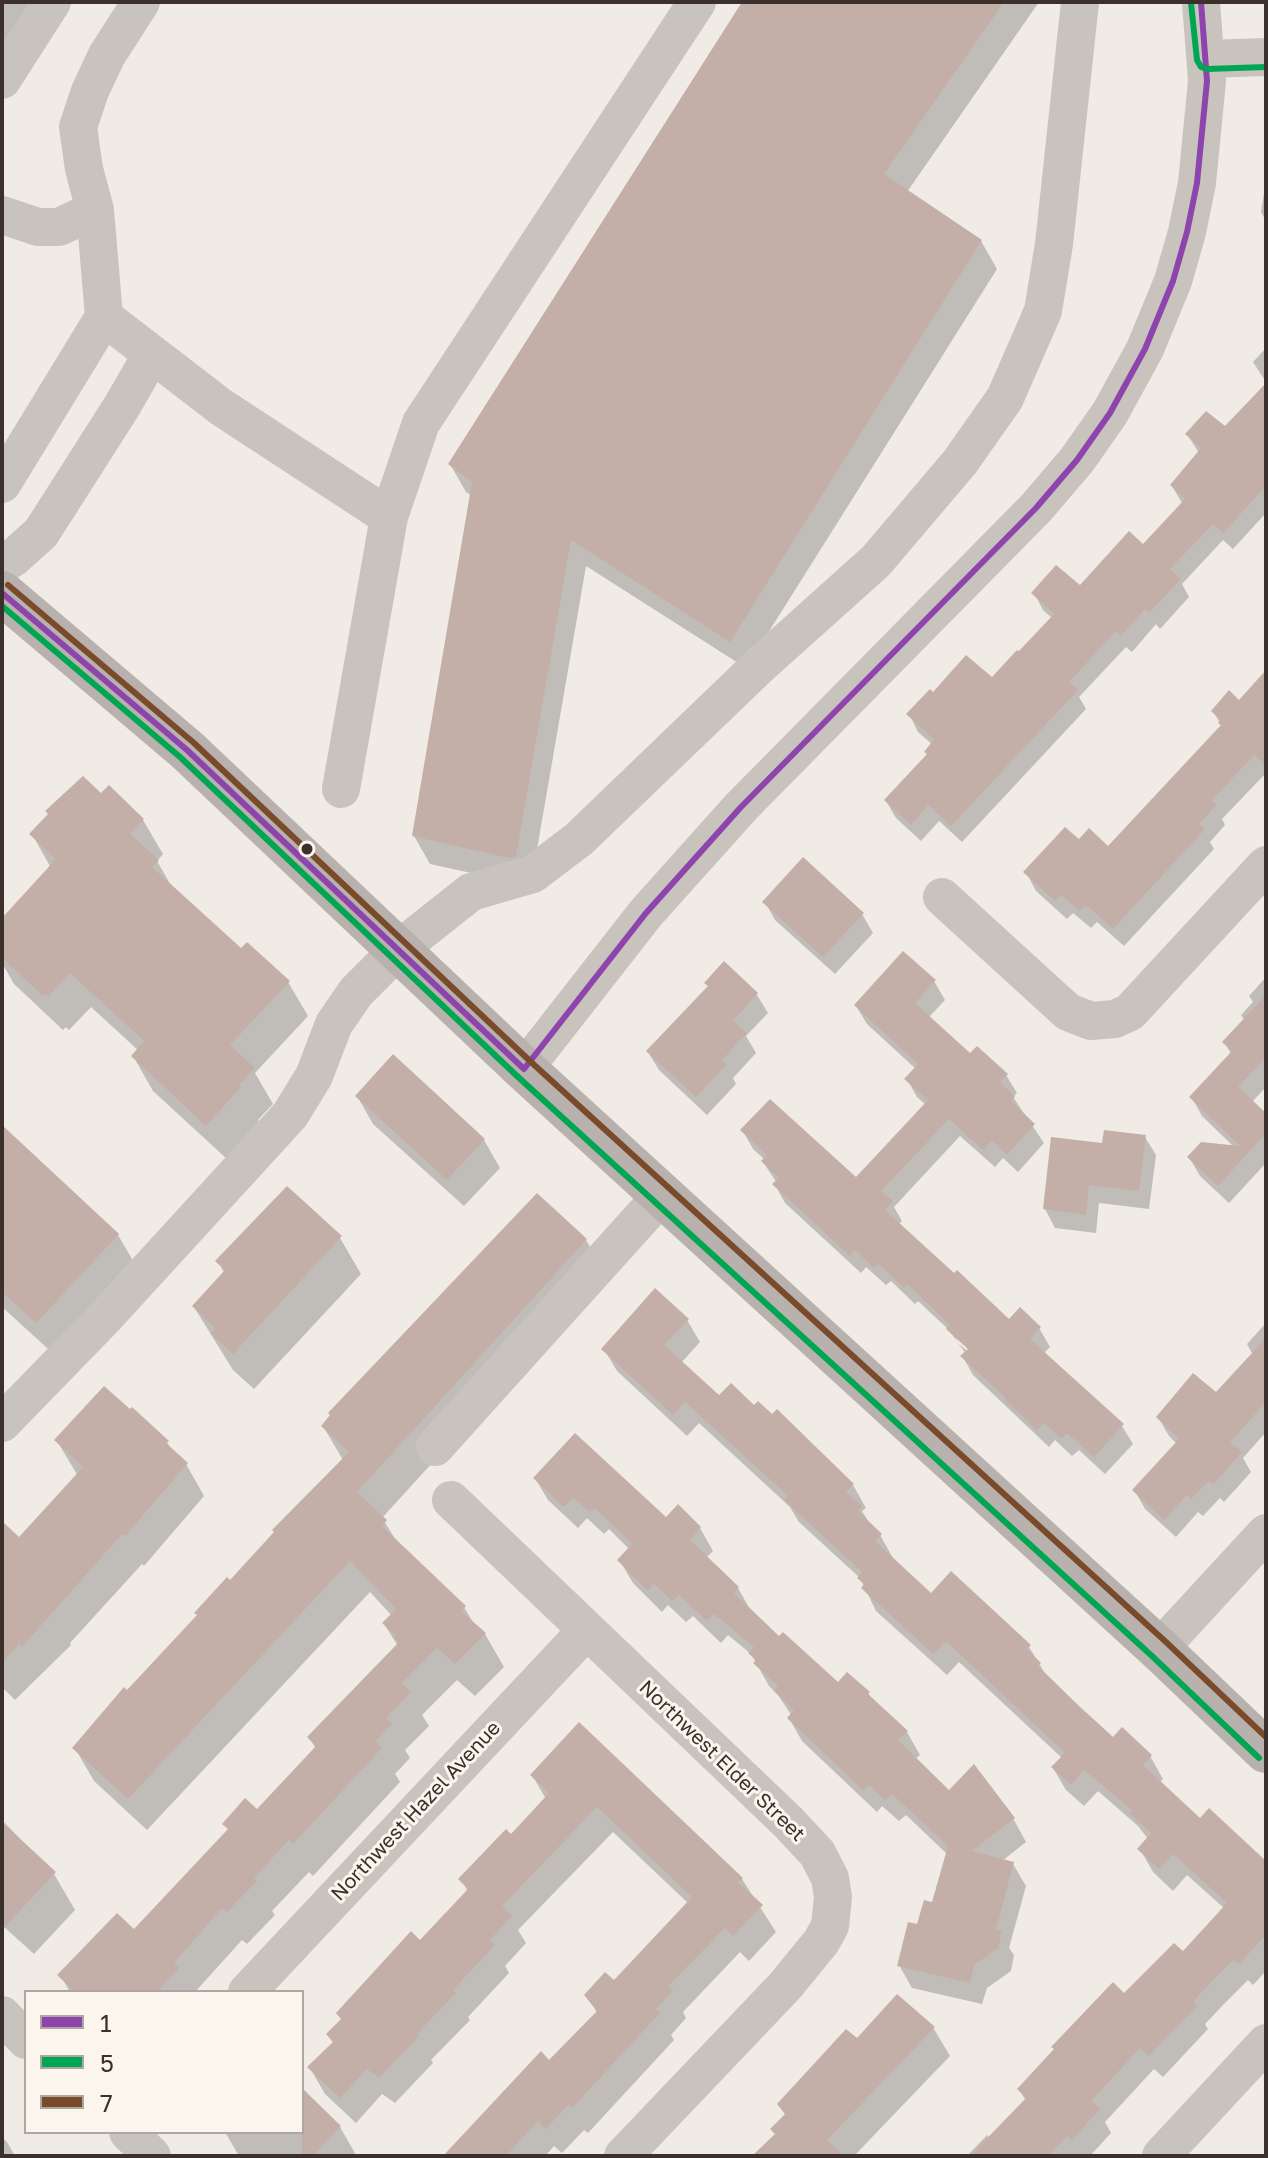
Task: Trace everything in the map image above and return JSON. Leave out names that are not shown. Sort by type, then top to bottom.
[{"type":"main road","points":[[2,593],[187,750],[524,1069],[1159,1649],[1266,1751]]},
{"type":"street","points":[[8,55],[52,2]]},
{"type":"street","points":[[2,484],[104,317],[95,210],[84,169],[78,127],[107,55],[141,2]]},
{"type":"street","points":[[341,789],[389,517],[421,423],[697,2]]},
{"type":"street","points":[[2,1423],[127,1294],[290,1115],[314,1076],[334,1024],[356,992],[399,949],[471,892],[533,874],[579,839],[759,666],[876,561],[960,462],[1005,398],[1043,311],[1054,244],[1080,2]]},
{"type":"street","points":[[524,1069],[646,913],[720,830],[1036,508],[1077,460],[1110,413],[1145,349],[1173,281],[1187,232],[1197,183],[1207,59],[1201,2]]},
{"type":"street","points":[[1207,59],[1266,57]]},
{"type":"street","points":[[2,215],[38,227],[59,227],[95,210]]},
{"type":"street","points":[[104,317],[221,407],[389,517]]},
{"type":"street","points":[[2,565],[41,533],[152,354]]},
{"type":"street","points":[[942,897],[1068,1012],[1091,1021],[1115,1019],[1130,1012],[1266,865]]},
{"type":"street","points":[[435,1447],[662,1195]]},
{"type":"street","name":"Northwest Elder Street","points":[[451,1500],[788,1822],[817,1853],[830,1878],[833,1897],[830,1926],[821,1942],[785,1986],[623,2156]]},
{"type":"street","points":[[1159,1649],[1266,1533]]},
{"type":"street","name":"Northwest Hazel Avenue","points":[[249,1990],[586,1631]]},
{"type":"street","points":[[2,2015],[24,2038]]},
{"type":"street","points":[[1161,2156],[1266,2043]]},
{"type":"street","points":[[130,2134],[152,2156]]},
{"type":"building","points":[[742,2],[1004,2],[884,174],[982,240],[730,642],[571,540],[516,856],[510,858],[412,836],[472,482],[448,464]]},
{"type":"building","points":[[1266,383],[1266,486],[1223,533],[1213,524],[1170,569],[1181,579],[1149,613],[1145,609],[1121,636],[1116,631],[1069,682],[1078,690],[951,826],[928,805],[911,825],[884,800],[927,754],[924,752],[934,739],[906,714],[930,689],[933,692],[966,655],[992,677],[1019,651],[1054,614],[1031,593],[1056,565],[1080,585],[1129,531],[1143,544],[1185,499],[1170,485],[1201,448],[1185,434],[1206,411],[1225,426]]},
{"type":"building","points":[[1266,670],[1266,766],[1254,755],[1212,800],[1216,805],[1199,824],[1205,829],[1113,929],[1086,905],[1079,911],[1062,895],[1055,901],[1023,872],[1065,827],[1079,839],[1089,828],[1108,846],[1221,725],[1218,723],[1221,720],[1211,711],[1229,690],[1239,700]]},
{"type":"building","points":[[83,776],[101,793],[109,785],[144,819],[130,834],[159,860],[152,867],[241,948],[247,942],[290,981],[230,1045],[255,1068],[206,1126],[131,1056],[144,1041],[70,973],[48,997],[43,996],[2,958],[2,918],[56,859],[29,834],[48,814],[45,811]]},
{"type":"building","points":[[803,857],[864,913],[823,957],[762,902]]},
{"type":"building","points":[[903,951],[936,980],[915,1003],[970,1053],[977,1046],[1008,1074],[1000,1082],[1015,1097],[1011,1101],[1035,1124],[1007,1155],[992,1141],[983,1150],[949,1119],[881,1191],[893,1201],[885,1210],[954,1273],[957,1270],[1009,1319],[1020,1307],[1041,1327],[1030,1339],[1124,1424],[1094,1457],[1067,1433],[1061,1439],[1044,1423],[1037,1430],[960,1356],[968,1349],[946,1329],[950,1325],[907,1284],[904,1288],[879,1264],[874,1268],[855,1250],[850,1256],[772,1184],[779,1178],[761,1161],[767,1155],[740,1130],[770,1099],[856,1177],[928,1100],[904,1079],[918,1064],[854,1005]]},
{"type":"building","points":[[724,961],[758,993],[733,1021],[747,1033],[722,1060],[727,1064],[696,1097],[646,1051],[708,986],[704,983]]},
{"type":"building","points":[[1266,995],[1266,1058],[1238,1087],[1266,1113],[1266,1133],[1218,1186],[1187,1157],[1201,1142],[1240,1146],[1189,1097],[1232,1051],[1222,1042]]},
{"type":"building","points":[[393,1054],[485,1139],[447,1180],[355,1096]]},
{"type":"building","points":[[2,1125],[119,1234],[36,1323],[2,1292]]},
{"type":"building","points":[[1104,1130],[1146,1135],[1139,1191],[1089,1185],[1086,1215],[1043,1209],[1051,1137],[1102,1143]]},
{"type":"building","points":[[287,1186],[342,1236],[233,1354],[210,1333],[215,1328],[192,1306],[225,1270],[215,1261]]},
{"type":"building","points":[[537,1193],[587,1239],[357,1492],[387,1520],[382,1526],[466,1606],[461,1611],[486,1633],[455,1664],[437,1648],[402,1683],[411,1692],[386,1718],[392,1724],[376,1741],[382,1748],[293,1844],[289,1840],[254,1878],[257,1881],[227,1912],[222,1908],[174,1963],[179,1968],[159,1990],[73,1990],[57,1975],[117,1913],[134,1929],[228,1829],[222,1824],[245,1798],[257,1809],[316,1746],[307,1737],[399,1642],[382,1623],[396,1609],[350,1561],[128,1799],[72,1748],[124,1687],[127,1690],[197,1615],[194,1613],[227,1577],[230,1580],[274,1532],[272,1530],[349,1452],[321,1426],[330,1415],[328,1413]]},
{"type":"building","points":[[655,1288],[689,1319],[664,1345],[719,1395],[731,1383],[754,1405],[758,1401],[772,1414],[777,1409],[854,1484],[846,1492],[862,1506],[858,1511],[882,1534],[875,1541],[931,1593],[951,1571],[1031,1645],[1027,1649],[1041,1663],[1038,1666],[1078,1705],[1113,1737],[1122,1727],[1152,1755],[1143,1765],[1200,1818],[1209,1808],[1266,1861],[1266,1935],[1239,1964],[1234,1959],[1211,1982],[1193,2002],[1197,2006],[1149,2056],[1140,2048],[1091,2101],[1100,2109],[1072,2140],[1067,2136],[1048,2156],[970,2156],[1026,2098],[1017,2089],[1054,2049],[1051,2047],[1113,1982],[1124,1993],[1174,1943],[1183,1951],[1227,1903],[1173,1854],[1159,1869],[1137,1849],[1151,1833],[1129,1813],[1132,1810],[1084,1770],[1071,1785],[1051,1767],[1065,1753],[946,1641],[933,1654],[861,1588],[864,1584],[857,1578],[862,1572],[784,1500],[788,1496],[685,1402],[673,1415],[601,1349]]},
{"type":"building","points":[[1266,1338],[1266,1402],[1230,1442],[1242,1452],[1213,1485],[1209,1481],[1191,1499],[1187,1495],[1164,1520],[1132,1490],[1179,1439],[1156,1417],[1193,1373],[1216,1392]]},
{"type":"building","points":[[104,1386],[130,1409],[132,1407],[188,1463],[22,1647],[19,1644],[2,1663],[2,1521],[19,1537],[83,1467],[54,1440]]},
{"type":"building","points":[[575,1433],[666,1517],[678,1504],[701,1527],[690,1540],[739,1587],[734,1593],[779,1636],[783,1632],[838,1682],[847,1672],[870,1692],[868,1694],[908,1731],[898,1740],[949,1790],[974,1764],[1015,1818],[972,1851],[1014,1862],[996,1929],[1002,1931],[998,1948],[974,1965],[970,1983],[897,1966],[908,1922],[917,1924],[924,1900],[932,1902],[948,1846],[892,1794],[885,1800],[869,1785],[863,1790],[787,1718],[794,1710],[774,1691],[778,1686],[753,1663],[756,1660],[748,1653],[754,1647],[714,1614],[707,1621],[679,1595],[672,1601],[654,1584],[648,1591],[617,1560],[632,1544],[595,1508],[590,1512],[573,1497],[564,1507],[533,1478]]},
{"type":"building","points":[[579,1722],[743,1878],[738,1882],[763,1905],[733,1936],[725,1928],[668,1986],[673,1991],[656,2009],[660,2013],[572,2108],[568,2105],[546,2129],[538,2121],[506,2156],[443,2156],[541,2051],[549,2060],[597,2011],[584,1995],[605,1972],[614,1980],[692,1897],[597,1807],[502,1906],[512,1916],[490,1940],[495,1945],[453,1990],[456,1993],[417,2034],[419,2036],[379,2078],[367,2069],[340,2098],[307,2067],[333,2042],[326,2034],[341,2019],[336,2013],[411,1931],[420,1940],[468,1889],[458,1879],[506,1829],[511,1834],[549,1793],[530,1775]]},
{"type":"building","points":[[2,1822],[56,1872],[2,1930]]},
{"type":"building","points":[[897,1994],[935,2027],[827,2140],[844,2156],[752,2156],[775,2134],[770,2129],[785,2114],[777,2104],[846,2029],[857,2038]]},
{"type":"building","points":[[304,2090],[341,2126],[313,2156],[302,2156]]},
{"type":"transit line","name":"1","points":[[2,593],[187,750],[524,1069],[646,913],[741,807],[1036,508],[1077,460],[1110,413],[1145,349],[1173,281],[1187,232],[1197,183],[1207,81],[1201,2]]},
{"type":"transit line","name":"5","points":[[1191,3],[1197,60],[1201,67],[1266,67]]},
{"type":"transit line","name":"7","points":[[8,585],[194,743],[531,1062],[1266,1737]]},
{"type":"transit line","name":"5","points":[[2,606],[180,757],[517,1076],[1152,1656],[1259,1758]]}]
